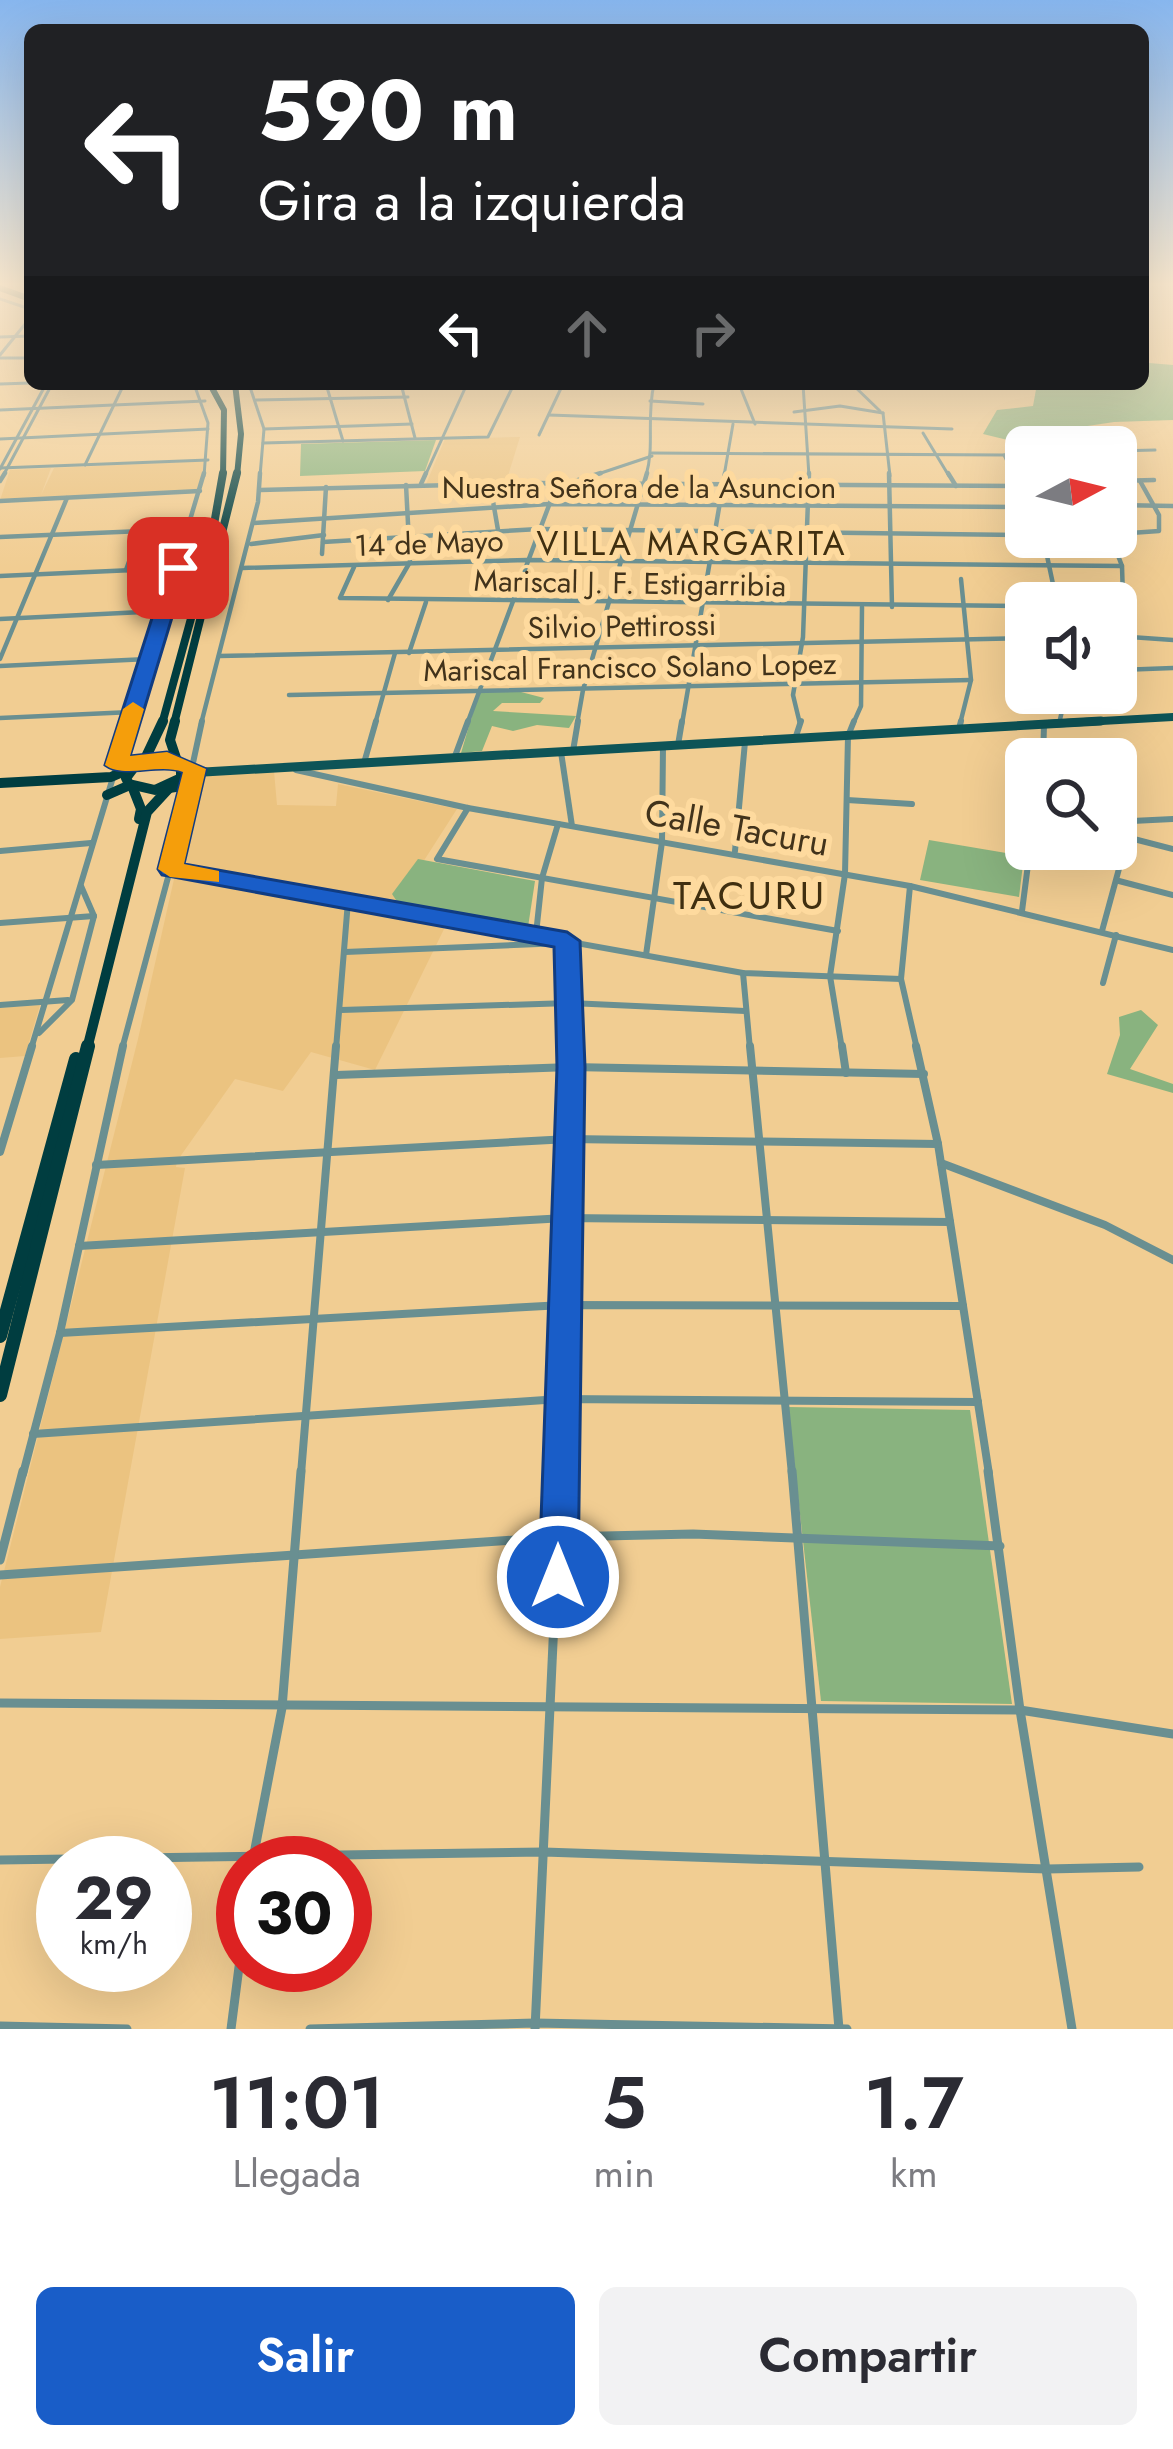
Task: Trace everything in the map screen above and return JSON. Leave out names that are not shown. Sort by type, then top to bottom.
[{"type":"highway","points":[[0,1336],[140,814],[126,778],[159,736],[228,466],[228,416],[222,396],[214,390]]},
{"type":"highway","points":[[189,794],[182,786],[184,773],[170,740],[239,466],[241,434],[235,390]]},
{"type":"highway","points":[[0,1395],[147,812],[198,754]]},
{"type":"highway","points":[[0,783],[137,765],[184,773]]},
{"type":"highway","points":[[114,771],[130,785],[150,790],[184,773]]},
{"type":"highway","points":[[107,795],[130,785]]},
{"type":"main road","points":[[184,773],[1173,717]]},
{"type":"street","points":[[0,481],[46,390]]},
{"type":"street","points":[[85,465],[121,390]]},
{"type":"street","points":[[0,1152],[200,491],[208,460],[208,429],[205,401],[198,390]]},
{"type":"street","points":[[198,754],[260,490],[264,429],[251,390]]},
{"type":"street","points":[[329,390],[343,441]]},
{"type":"street","points":[[404,390],[416,440]]},
{"type":"street","points":[[421,484],[464,390]]},
{"type":"street","points":[[263,443],[488,437],[511,390]]},
{"type":"street","points":[[539,435],[560,390]]},
{"type":"street","points":[[572,826],[567,752],[652,455],[648,421],[653,390]]},
{"type":"street","points":[[741,390],[754,424]]},
{"type":"street","points":[[795,739],[801,717],[794,686],[802,643],[810,455],[804,390]]},
{"type":"street","points":[[857,390],[883,413],[887,426],[892,608]]},
{"type":"street","points":[[255,400],[408,397]]},
{"type":"street","points":[[650,400],[704,404]]},
{"type":"street","points":[[0,410],[205,401]]},
{"type":"street","points":[[794,412],[840,406],[883,413]]},
{"type":"street","points":[[548,416],[952,429]]},
{"type":"street","points":[[264,429],[412,424]]},
{"type":"street","points":[[678,745],[733,424]]},
{"type":"street","points":[[0,439],[208,429]]},
{"type":"street","points":[[923,433],[957,488]]},
{"type":"street","points":[[1137,451],[1156,451]]},
{"type":"street","points":[[566,484],[652,455],[1004,455]]},
{"type":"street","points":[[2,469],[208,460]]},
{"type":"street","points":[[1137,535],[1159,531],[1154,505],[1140,481],[1154,480]]},
{"type":"street","points":[[260,490],[406,484],[1005,485]]},
{"type":"street","points":[[388,599],[409,566],[406,484]]},
{"type":"street","points":[[490,484],[498,530]]},
{"type":"street","points":[[454,758],[557,484]]},
{"type":"street","points":[[322,554],[326,488]]},
{"type":"street","points":[[0,501],[200,491]]},
{"type":"street","points":[[67,498],[0,663],[148,659]]},
{"type":"street","name":"Nuestra Señora de la Asuncion","points":[[254,523],[549,503],[892,508],[1005,505]]},
{"type":"street","points":[[1137,505],[1173,506]]},
{"type":"street","points":[[0,537],[190,529]]},
{"type":"street","name":"14 de Mayo","points":[[249,544],[539,529],[1005,535]]},
{"type":"street","points":[[126,570],[140,531]]},
{"type":"street","points":[[1049,558],[1054,582]]},
{"type":"street","points":[[1120,558],[1120,582]]},
{"type":"street","name":"14 de Mayo","points":[[242,568],[527,560],[1122,566]]},
{"type":"street","points":[[0,576],[178,568]]},
{"type":"street","name":"Mariscal J. F. Estigarribia","points":[[354,568],[340,598],[1005,606]]},
{"type":"street","points":[[959,729],[971,680],[961,579]]},
{"type":"street","points":[[409,652],[426,602]]},
{"type":"street","points":[[846,1073],[830,976],[845,874],[848,736],[861,706],[862,607]]},
{"type":"street","points":[[0,619],[163,611]]},
{"type":"street","points":[[1137,637],[1173,640]]},
{"type":"street","name":"Silvio Pettirossi","points":[[219,656],[1005,639]]},
{"type":"street","points":[[364,763],[395,653]]},
{"type":"street","points":[[1137,669],[1173,668]]},
{"type":"street","name":"Mariscal Francisco Solano Lopez","points":[[289,695],[971,680]]},
{"type":"street","points":[[0,718],[132,712]]},
{"type":"street","points":[[1059,724],[1061,714]]},
{"type":"street","points":[[1044,724],[1044,738]]},
{"type":"street","points":[[735,853],[745,742]]},
{"type":"street","points":[[646,956],[662,842],[663,746]]},
{"type":"street","name":"Calle Tacuru","points":[[290,767],[468,808],[910,886],[1173,950]]},
{"type":"street","points":[[0,1560],[59,1333],[133,1000],[189,794],[184,773]]},
{"type":"street","points":[[847,800],[912,804]]},
{"type":"street","points":[[468,808],[437,859],[838,931]]},
{"type":"street","points":[[1137,819],[1173,818]]},
{"type":"street","points":[[536,934],[542,878],[559,824]]},
{"type":"street","points":[[1137,838],[1173,849]]},
{"type":"street","points":[[0,851],[91,843]]},
{"type":"street","points":[[170,869],[742,973],[901,979]]},
{"type":"street","points":[[1022,911],[1027,870]]},
{"type":"street","points":[[1102,931],[1121,870]]},
{"type":"street","points":[[1119,881],[1173,895]]},
{"type":"street","points":[[35,1036],[72,1000],[94,916],[79,883]]},
{"type":"street","points":[[910,886],[901,979],[938,1144],[1000,1546],[1020,1711],[1072,2029]]},
{"type":"street","points":[[258,1836],[282,1708],[325,1231],[348,901]]},
{"type":"street","points":[[0,923],[94,916]]},
{"type":"street","points":[[1103,983],[1116,935]]},
{"type":"street","points":[[345,952],[567,942]]},
{"type":"street","points":[[536,2026],[555,1708],[571,1067],[567,942]]},
{"type":"street","points":[[567,956],[591,946]]},
{"type":"street","points":[[310,2029],[842,2029],[742,973]]},
{"type":"street","points":[[0,1005],[72,1000]]},
{"type":"street","points":[[340,1010],[570,1003],[745,1011]]},
{"type":"street","points":[[335,1075],[571,1067],[924,1073]]},
{"type":"street","points":[[0,1109],[12,1108]]},
{"type":"street","points":[[96,1166],[569,1139],[938,1144]]},
{"type":"street","points":[[941,1163],[1105,1225],[1173,1260]]},
{"type":"street","points":[[77,1246],[566,1218],[950,1222]]},
{"type":"street","points":[[59,1333],[563,1305],[963,1306]]},
{"type":"street","points":[[32,1434],[560,1400],[978,1402]]},
{"type":"street","points":[[0,1575],[558,1537],[693,1534],[1000,1546]]},
{"type":"street","points":[[0,1703],[1020,1711],[1173,1734]]},
{"type":"street","points":[[372,1857],[544,1852],[1047,1869],[1139,1867]]},
{"type":"street","points":[[0,1860],[75,1856],[216,1860]]},
{"type":"street","points":[[231,2029],[236,1992]]},
{"type":"street","points":[[0,2026],[127,2029]]},
{"type":"shaded area","points":[[520,437],[507,479],[426,484],[445,439]]},
{"type":"shaded area","points":[[205,461],[198,491],[0,500],[10,470],[51,468],[41,495],[54,468]]},
{"type":"shaded area","points":[[274,771],[277,805],[336,806],[338,784],[457,809],[391,912],[446,925],[375,1070],[311,1052],[283,1091],[235,1079],[177,1161],[176,1167],[185,1168],[101,1632],[0,1639],[0,1587],[138,1039],[197,777]]},
{"type":"shaded area","points":[[40,1005],[25,1056],[0,1058],[0,1008]]},
{"type":"green space","points":[[1149,379],[1173,379],[1173,420],[1005,426],[1005,439],[983,434],[997,410],[1033,406],[1036,390],[1149,390]]},
{"type":"green space","points":[[436,440],[425,471],[300,476],[301,444]]},
{"type":"green space","points":[[479,692],[521,692],[544,698],[540,703],[502,703],[493,711],[576,716],[569,728],[537,725],[513,731],[492,726],[482,751],[461,753]]},
{"type":"green space","points":[[929,840],[1005,853],[1005,870],[1022,870],[1019,897],[920,880]]},
{"type":"green space","points":[[418,859],[535,881],[528,927],[400,906],[392,894]]},
{"type":"green space","points":[[1141,1010],[1158,1025],[1130,1069],[1173,1084],[1173,1093],[1107,1074],[1120,1035],[1119,1017]]},
{"type":"green space","points":[[788,1407],[970,1410],[1012,1704],[821,1701]]},
{"type":"slow traffic","points":[[133,709],[116,765],[167,759],[195,769],[170,869],[211,876]]},
{"type":"district","name":"VILLA MARGARITA","points":[[692,543]]},
{"type":"district","name":"TACURU","points":[[750,895]]},
{"type":"route","points":[[178,568],[116,765],[167,759],[195,769],[170,869],[567,941],[571,1067],[558,1577]]}]
